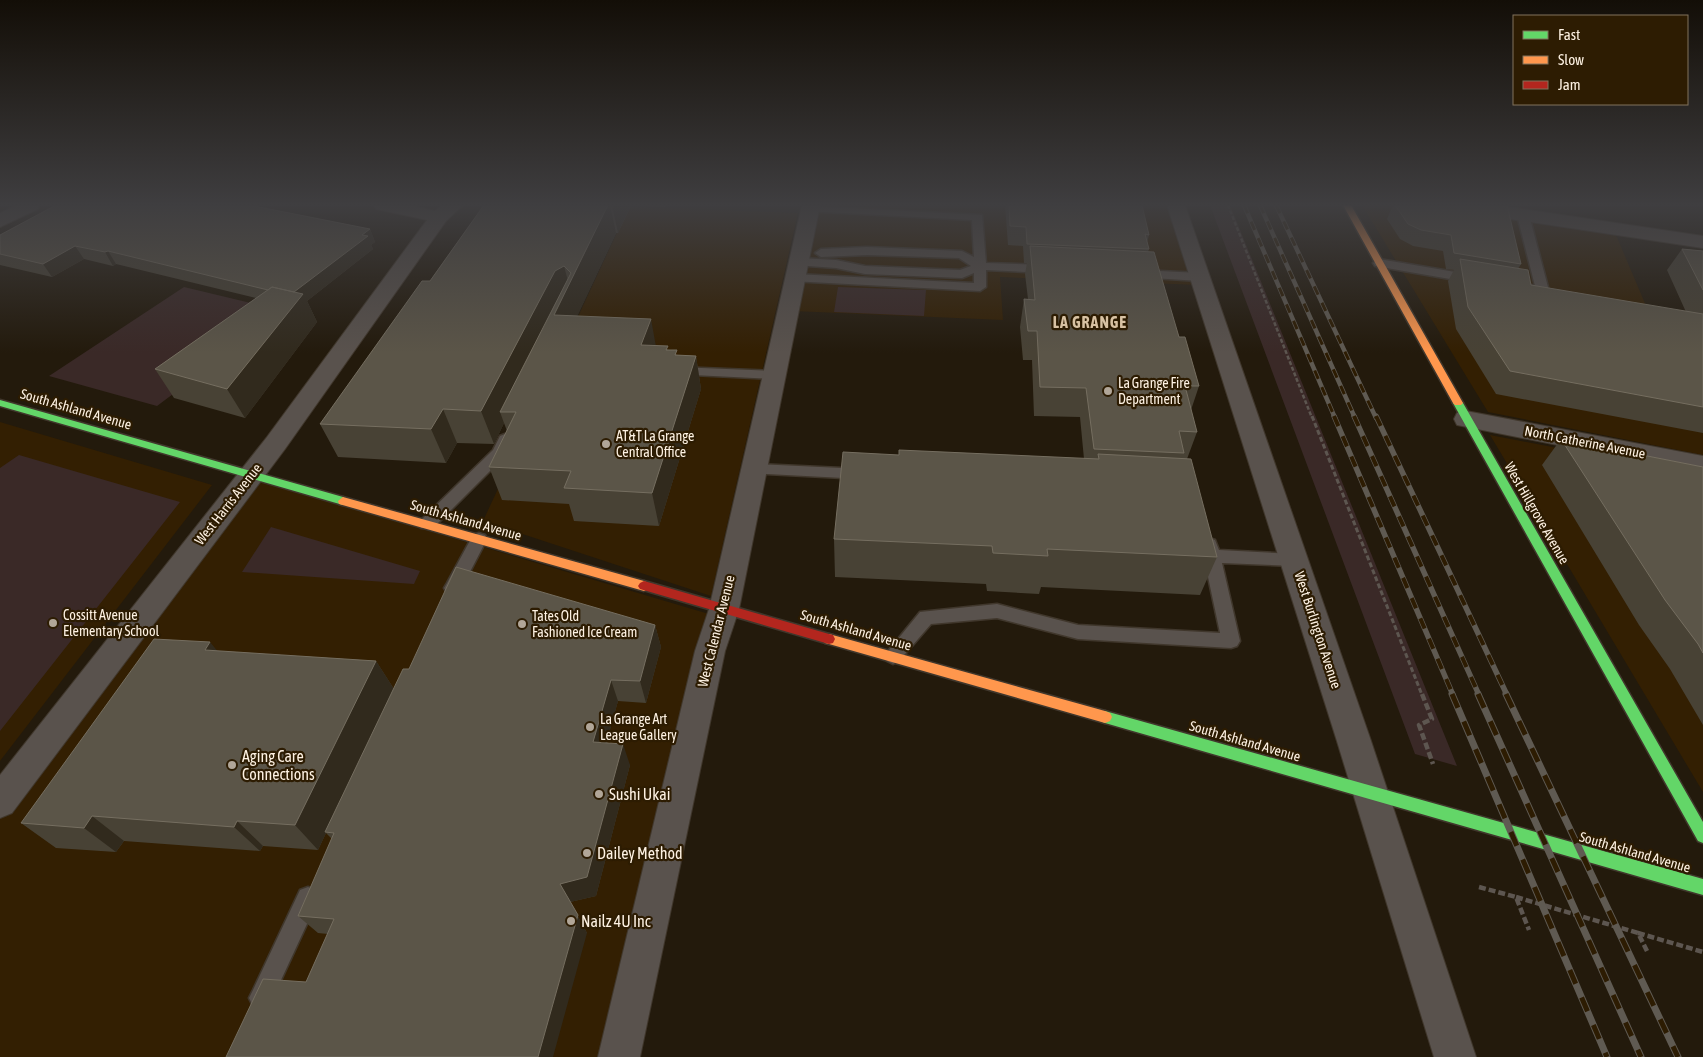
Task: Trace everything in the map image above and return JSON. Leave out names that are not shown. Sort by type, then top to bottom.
[{"type":"street","name":"West Harris Avenue","points":[[0,802],[276,443],[415,254]]},
{"type":"street","name":"West Calendar Avenue","points":[[619,1057],[710,651],[724,609],[801,254]]},
{"type":"street","name":"West Burlington Avenue","points":[[1193,254],[1371,792],[1455,1057]]},
{"type":"street","name":"West Hillgrove Avenue","points":[[1374,254],[1703,836]]},
{"type":"street","name":"South Ashland Avenue","points":[[0,404],[1703,887]]},
{"type":"street","name":"North Catherine Avenue","points":[[1466,419],[1703,465]]},
{"type":"lane","points":[[799,263],[837,254]]},
{"type":"lane","points":[[946,254],[962,255],[980,266]]},
{"type":"lane","points":[[799,263],[980,287],[980,254]]},
{"type":"lane","points":[[1513,286],[1543,291],[1536,254]]},
{"type":"lane","points":[[799,263],[836,264],[865,270],[962,274],[980,266],[1060,270]]},
{"type":"lane","points":[[1379,263],[1484,281]]},
{"type":"lane","points":[[1129,273],[1200,276]]},
{"type":"lane","points":[[662,370],[774,375]]},
{"type":"lane","points":[[427,524],[456,493],[499,453],[511,427]]},
{"type":"lane","points":[[754,469],[880,475]]},
{"type":"lane","points":[[893,656],[926,616],[997,611],[1078,632],[1231,641],[1205,528]]},
{"type":"lane","points":[[444,608],[479,539]]},
{"type":"lane","points":[[1212,556],[1294,560]]},
{"type":"lane","points":[[252,1019],[318,876]]},
{"type":"path","points":[[1248,254],[1432,719],[1419,725],[1432,764]]},
{"type":"path","points":[[1479,887],[1703,952]]},
{"type":"path","points":[[1516,897],[1529,930]]},
{"type":"path","points":[[1638,933],[1647,951]]},
{"type":"shaded area","points":[[607,254],[789,254],[711,596],[483,521]]},
{"type":"shaded area","points":[[805,254],[1188,254],[1199,285],[1000,277],[1003,320],[793,311]]},
{"type":"shaded area","points":[[1228,254],[1250,254],[1457,766],[1415,754]]},
{"type":"shaded area","points":[[1392,254],[1624,254],[1655,327],[1703,335],[1703,455],[1488,412]]},
{"type":"shaded area","points":[[184,287],[284,311],[157,406],[49,376]]},
{"type":"shaded area","points":[[838,287],[926,290],[924,316],[834,312]]},
{"type":"shaded area","name":"Cossitt Avenue Elementary School","points":[[0,422],[212,485],[0,761]]},
{"type":"shaded area","points":[[1490,435],[1703,476],[1703,792]]},
{"type":"shaded area","name":"Cossitt Avenue Elementary School","points":[[19,455],[180,502],[0,731],[0,468]]},
{"type":"shaded area","points":[[250,478],[709,614],[608,1057],[0,1057],[0,812]]},
{"type":"shaded area","points":[[271,527],[420,571],[414,584],[242,572]]},
{"type":"building","points":[[1,254],[60,254],[43,264]]},
{"type":"building","points":[[122,254],[344,254],[294,292],[272,287],[268,290]]},
{"type":"building","points":[[449,254],[584,254],[554,315],[651,319],[641,345],[668,346],[666,350],[677,350],[675,355],[696,356],[652,493],[564,488],[571,471],[489,467],[516,412],[500,412],[571,273],[564,266],[555,271],[481,411],[443,409],[431,429],[320,424],[422,281],[430,281]]},
{"type":"building","points":[[1031,254],[1155,254],[1179,337],[1185,337],[1199,386],[1185,386],[1197,432],[1179,431],[1184,453],[1094,449],[1086,388],[1040,387],[1037,331],[1028,331],[1024,299],[1035,300]]},
{"type":"building","points":[[1462,254],[1519,254],[1521,264]]},
{"type":"building","points":[[1685,254],[1703,254],[1703,290]]},
{"type":"building","points":[[1460,259],[1528,270],[1531,285],[1703,314],[1703,407],[1510,371],[1468,307]]},
{"type":"building","points":[[272,287],[303,294],[227,389],[155,369]]},
{"type":"building","points":[[1561,439],[1703,467],[1703,653],[1665,600]]},
{"type":"building","points":[[899,450],[1099,459],[1098,454],[1191,459],[1217,557],[1047,549],[1048,556],[993,553],[992,546],[834,539],[843,452],[899,455]]},
{"type":"building","points":[[456,567],[655,625],[640,681],[611,680],[593,742],[623,744],[587,877],[560,884],[578,915],[538,1057],[226,1057],[263,979],[306,982],[334,919],[298,916],[334,833],[325,832],[403,669],[409,669]]},
{"type":"building","name":"Aging Care Connections","points":[[154,639],[210,642],[205,650],[376,661],[295,825],[237,821],[234,827],[92,816],[84,828],[21,823]]},
{"type":"railway","points":[[1265,254],[1335,418]]},
{"type":"railway","points":[[1282,254],[1355,418]]},
{"type":"railway","points":[[1299,254],[1376,418]]},
{"type":"railway","points":[[1334,416],[1453,695]]},
{"type":"railway","points":[[1354,416],[1479,695]]},
{"type":"railway","points":[[1376,416],[1507,695]]},
{"type":"railway","points":[[1452,694],[1607,1057]]},
{"type":"railway","points":[[1478,694],[1641,1057]]},
{"type":"railway","points":[[1506,694],[1678,1057]]},
{"type":"traffic: fast","points":[[0,403],[343,501]]},
{"type":"traffic: fast","points":[[1458,403],[1703,836]]},
{"type":"traffic: fast","points":[[1105,717],[1703,887]]},
{"type":"traffic: slow","points":[[1375,254],[1458,403]]},
{"type":"traffic: slow","points":[[343,501],[644,586]]},
{"type":"traffic: slow","points":[[829,639],[1105,717]]},
{"type":"traffic: jam","points":[[644,586],[829,639]]},
{"type":"place","name":"La Grange Fire Department","points":[[1108,391]]},
{"type":"place","name":"AT&T La Grange Central Office","points":[[606,444]]},
{"type":"place","name":"Cossitt Avenue Elementary School","points":[[53,623]]},
{"type":"place","name":"Tates Old Fashioned Ice Cream","points":[[522,624]]},
{"type":"place","name":"La Grange Art League Gallery","points":[[590,727]]},
{"type":"place","name":"Aging Care Connections","points":[[232,765]]},
{"type":"place","name":"Sushi Ukai","points":[[599,794]]},
{"type":"place","name":"Dailey Method","points":[[587,853]]},
{"type":"place","name":"Nailz 4U Inc","points":[[571,921]]},
{"type":"district","name":"LA GRANGE","points":[[1090,322]]}]
